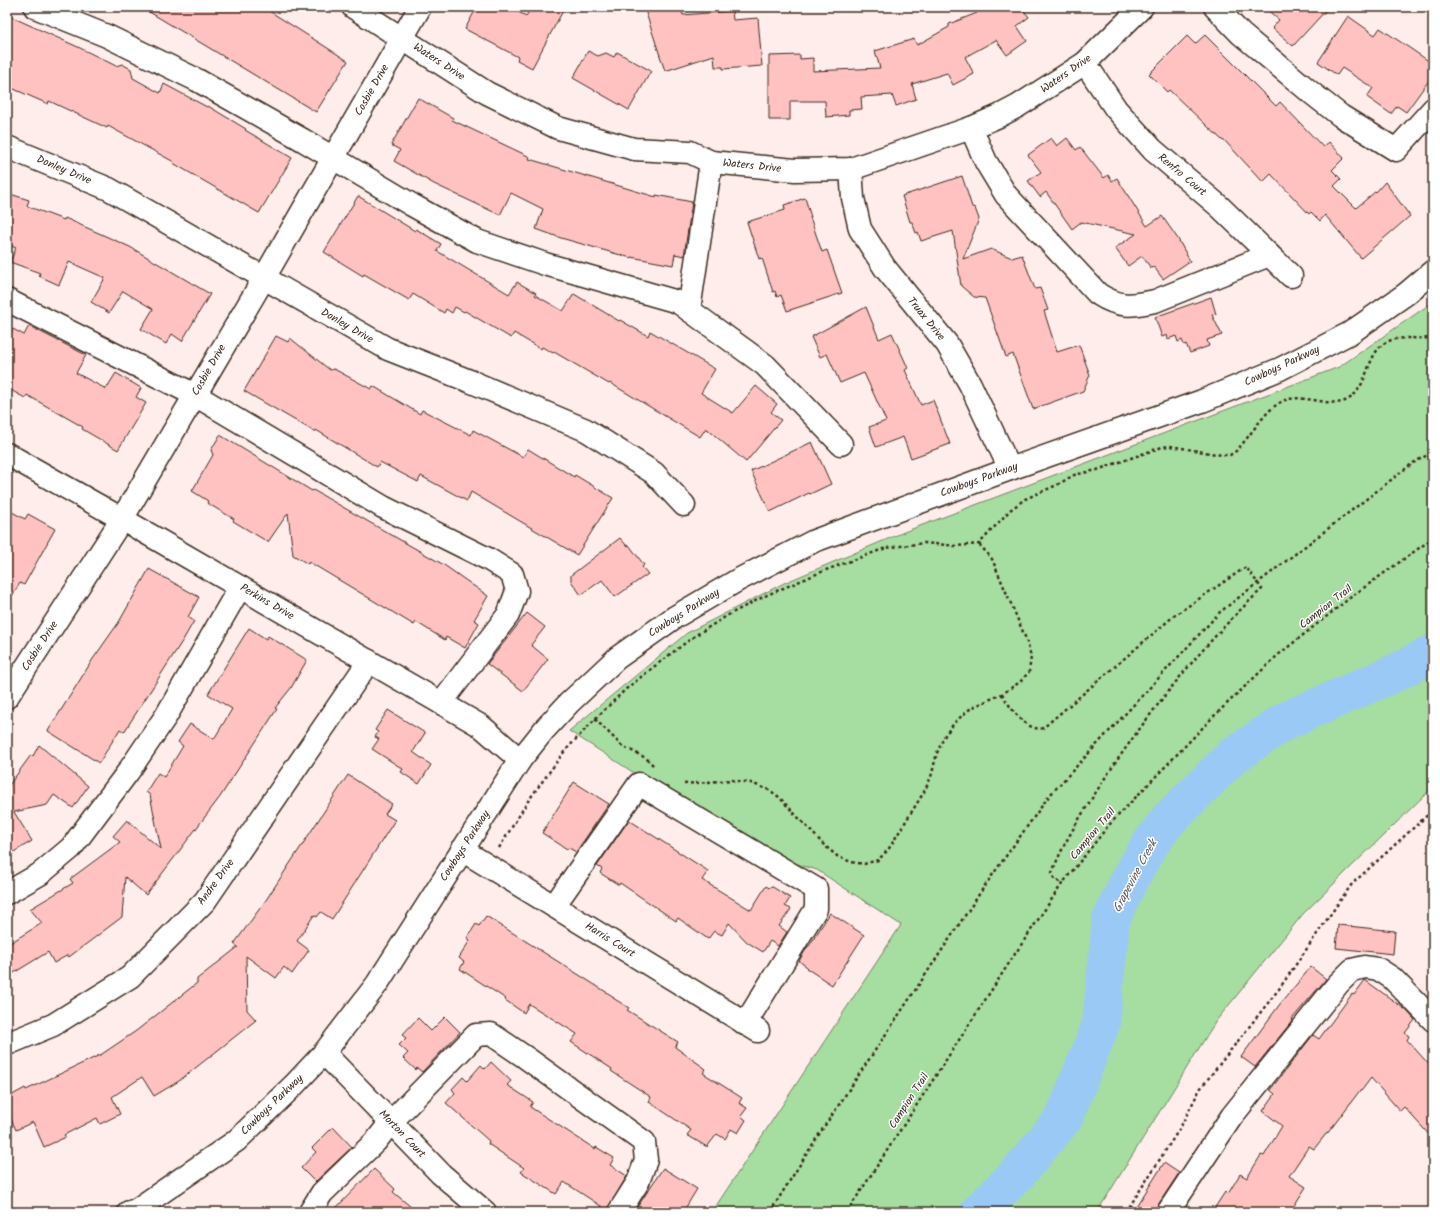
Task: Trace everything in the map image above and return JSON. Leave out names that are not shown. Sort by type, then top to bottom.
[{"type":"street","points":[[35,7],[107,36],[197,80],[333,158],[412,206],[478,241],[545,264],[678,302],[765,365],[841,444]]},
{"type":"street","name":"Waters Drive","points":[[353,7],[487,93],[558,128],[634,149],[690,152],[711,162],[795,170],[851,169],[971,128],[999,116],[1018,106],[1085,63],[1142,7]]},
{"type":"street","name":"Cosbie Drive","points":[[7,697],[122,519],[264,278],[420,7]]},
{"type":"street","points":[[1215,7],[1241,34],[1309,91],[1341,116],[1396,150],[1433,109]]},
{"type":"street","name":"Renfro Court","points":[[1085,63],[1116,109],[1153,150],[1220,207],[1291,276]]},
{"type":"street","points":[[971,128],[986,162],[1006,195],[1098,294],[1109,301],[1124,305],[1137,305],[1155,301],[1269,255]]},
{"type":"street","name":"Donley Drive","points":[[7,147],[109,189],[388,349],[472,382],[586,430],[654,473],[684,505]]},
{"type":"street","points":[[689,310],[711,162]]},
{"type":"street","name":"Truax Drive","points":[[851,169],[853,198],[860,229],[885,268],[947,344],[970,384],[1010,469]]},
{"type":"street","name":"Cowboys Parkway","points":[[134,1211],[236,1141],[294,1085],[324,1053],[377,984],[520,760],[544,730],[569,703],[617,658],[674,616],[738,580],[814,541],[1010,469],[1202,401],[1280,370],[1350,333],[1406,294],[1433,271]]},
{"type":"street","points":[[7,300],[195,395],[383,507],[488,558],[512,574],[517,591],[508,615],[441,703]]},
{"type":"street","name":"Perkins Drive","points":[[7,454],[481,726],[520,760]]},
{"type":"street","points":[[7,893],[40,874],[71,848],[128,772],[166,716],[240,587]]},
{"type":"street","name":"Andre Drive","points":[[7,1044],[53,1025],[130,977],[204,901],[369,661]]},
{"type":"street","name":"Harris Court","points":[[462,850],[751,1027],[816,909],[816,889],[639,784],[554,906]]},
{"type":"street","points":[[1168,1212],[1232,1116],[1338,984],[1352,970],[1365,967],[1378,969],[1392,978],[1433,1020]]},
{"type":"street","points":[[310,1212],[322,1193],[376,1141],[391,1122],[476,1035],[491,1034],[644,1142],[646,1160],[638,1182],[619,1212]]},
{"type":"street","name":"Morton Court","points":[[324,1053],[441,1174],[485,1212]]},
{"type":"path","points":[[488,865],[528,801],[559,758],[595,719],[626,689],[660,662],[690,639],[730,614],[767,594],[886,548],[904,544],[924,543],[957,546],[979,544],[1010,510],[1025,499],[1057,485],[1068,477],[1097,470],[1162,446],[1230,455],[1236,451],[1270,411],[1282,400],[1291,398],[1338,402],[1346,401],[1358,390],[1373,358],[1378,349],[1384,343],[1396,339],[1433,338]]},
{"type":"path","points":[[770,1212],[818,1136],[986,884],[1049,796],[1220,612],[1413,463],[1433,452]]},
{"type":"path","name":"Campion Trail","points":[[847,1212],[1062,884],[1109,825],[1213,717],[1278,655],[1351,597],[1433,538]]},
{"type":"path","points":[[680,783],[686,785],[732,780],[751,783],[769,790],[779,797],[824,845],[837,856],[850,862],[864,864],[878,860],[888,850],[924,792],[931,777],[937,753],[945,735],[956,720],[971,708],[1002,694],[1020,682],[1029,672],[1031,658],[1026,639],[992,559],[979,544]]},
{"type":"path","points":[[1002,694],[1008,705],[1032,728],[1042,728],[1175,615],[1246,567],[1262,589],[1235,614],[1207,645],[1126,747],[1072,832],[1052,873],[1054,878],[1062,884]]},
{"type":"path","points":[[595,719],[622,746],[646,758],[656,768]]},
{"type":"path","points":[[1126,1212],[1180,1128],[1200,1089],[1279,989],[1352,884],[1433,810]]},
{"type":"green space","points":[[1433,302],[1433,787],[1303,914],[1216,1021],[1097,1212],[712,1212],[901,925],[817,870],[757,852],[569,731],[687,633],[784,583],[904,532],[1339,367]]},
{"type":"building","points":[[141,7],[263,7],[348,61],[316,112]]},
{"type":"building","points":[[477,7],[509,7],[526,16],[532,7],[565,7],[532,68],[517,60],[518,57],[465,29]]},
{"type":"building","points":[[644,7],[680,7],[683,15],[732,11],[733,20],[758,18],[762,66],[723,69],[723,67],[715,67],[714,55],[665,71]]},
{"type":"building","points":[[973,7],[1021,7],[1029,17],[1017,26],[1027,41],[1007,55],[996,40],[965,57],[974,74],[953,85],[947,73],[912,84],[916,99],[896,106],[892,95],[861,97],[862,109],[849,110],[849,115],[826,117],[825,101],[790,101],[790,120],[769,120],[769,56],[800,55],[800,59],[813,58],[813,71],[880,68],[875,51],[914,39],[917,45],[949,27],[949,24],[977,13]]},
{"type":"building","points":[[1264,7],[1329,7],[1293,46],[1272,28],[1279,20]]},
{"type":"building","points":[[7,15],[116,66],[122,64],[131,69],[133,78],[160,93],[164,84],[207,107],[208,106],[292,158],[259,213],[173,163],[174,162],[108,126],[107,128],[49,101],[48,104],[7,86]]},
{"type":"building","points":[[1348,16],[1375,35],[1380,28],[1433,64],[1433,75],[1406,112],[1397,106],[1391,114],[1367,97],[1373,88],[1342,68],[1337,75],[1318,62]]},
{"type":"building","points":[[1205,35],[1276,106],[1280,102],[1323,147],[1329,142],[1344,158],[1332,170],[1341,179],[1334,186],[1356,208],[1376,192],[1385,182],[1410,216],[1361,258],[1325,215],[1320,221],[1311,212],[1309,214],[1271,174],[1263,182],[1224,140],[1223,141],[1169,90],[1167,92],[1149,74],[1187,36],[1195,44]]},
{"type":"building","points":[[588,51],[598,56],[606,53],[614,57],[617,52],[651,71],[629,110],[573,78]]},
{"type":"building","points":[[418,98],[453,118],[452,120],[530,157],[529,159],[656,197],[656,195],[692,202],[684,256],[675,254],[673,265],[631,258],[561,238],[536,229],[543,209],[511,193],[500,215],[434,184],[394,161],[400,150],[391,145]]},
{"type":"building","points":[[1051,138],[1057,146],[1067,138],[1076,150],[1080,147],[1104,178],[1108,175],[1112,181],[1117,178],[1147,226],[1162,216],[1178,239],[1190,261],[1163,279],[1154,267],[1151,268],[1142,256],[1128,266],[1115,248],[1136,234],[1081,222],[1072,229],[1046,192],[1040,197],[1028,181],[1041,172],[1028,155]]},
{"type":"building","points":[[962,176],[972,207],[975,208],[979,219],[963,259],[991,249],[1012,258],[1022,255],[1035,289],[1040,288],[1048,310],[1044,311],[1057,352],[1079,345],[1090,375],[1083,391],[1033,409],[1013,354],[1006,357],[985,298],[974,297],[961,286],[953,231],[921,241],[918,232],[916,233],[912,222],[910,222],[902,196]]},
{"type":"building","points":[[7,193],[29,200],[27,206],[64,220],[65,218],[130,247],[210,294],[182,341],[172,334],[166,344],[141,329],[153,309],[123,291],[109,313],[91,302],[105,278],[69,262],[59,285],[39,276],[40,273],[10,262],[16,248],[7,244]]},
{"type":"building","points":[[358,196],[415,231],[416,229],[441,244],[437,251],[509,294],[517,282],[536,293],[535,295],[563,311],[574,294],[619,321],[620,320],[648,336],[650,331],[715,369],[701,393],[733,413],[756,386],[777,404],[771,412],[781,420],[746,462],[706,428],[700,437],[610,383],[609,384],[554,352],[553,353],[542,347],[541,349],[514,333],[511,338],[465,311],[464,312],[455,307],[452,313],[446,309],[444,313],[413,294],[409,300],[364,274],[363,276],[324,252]]},
{"type":"building","points":[[805,198],[822,252],[827,250],[842,293],[787,311],[781,295],[777,297],[775,291],[773,292],[762,258],[759,259],[747,222],[785,210],[784,205]]},
{"type":"building","points":[[1211,297],[1216,314],[1212,315],[1222,335],[1207,340],[1209,346],[1190,353],[1186,344],[1184,345],[1182,340],[1178,342],[1176,336],[1168,339],[1167,335],[1162,337],[1155,317]]},
{"type":"building","points":[[866,307],[879,339],[892,333],[908,368],[905,370],[921,405],[933,400],[950,444],[911,458],[903,437],[876,447],[869,427],[886,421],[864,373],[840,383],[827,354],[820,357],[811,337]]},
{"type":"building","points":[[29,326],[86,355],[76,373],[106,389],[116,373],[141,388],[136,397],[146,403],[118,450],[82,429],[83,427],[27,395],[25,398],[7,388],[7,341],[13,329],[24,335]]},
{"type":"building","points":[[276,336],[288,342],[290,338],[330,370],[334,369],[371,389],[373,386],[420,414],[422,410],[471,435],[473,430],[523,457],[528,449],[574,477],[575,475],[613,498],[577,555],[471,492],[467,501],[421,476],[418,482],[380,462],[377,467],[316,430],[315,432],[244,391]]},
{"type":"building","points":[[220,435],[312,491],[313,490],[444,565],[488,596],[474,620],[479,623],[465,648],[446,637],[445,640],[416,622],[414,625],[309,562],[308,564],[293,555],[288,513],[268,542],[233,521],[234,519],[207,503],[208,501],[192,491],[213,455],[211,450]]},
{"type":"building","points":[[812,442],[831,484],[770,512],[751,471]]},
{"type":"building","points":[[12,512],[25,519],[28,514],[55,529],[24,585],[20,583],[7,604],[7,521]]},
{"type":"building","points":[[620,538],[627,546],[629,545],[644,565],[642,567],[648,574],[615,597],[602,580],[581,595],[571,581],[571,575]]},
{"type":"building","points":[[149,569],[199,597],[188,617],[194,621],[124,732],[120,729],[99,763],[48,731],[93,659],[119,622]]},
{"type":"building","points":[[527,613],[545,627],[531,645],[548,659],[523,691],[487,664]]},
{"type":"building","points":[[249,628],[266,639],[268,636],[307,660],[291,688],[275,708],[277,709],[220,797],[146,895],[125,877],[122,917],[69,957],[68,955],[54,963],[48,952],[7,977],[7,945],[42,923],[30,909],[73,883],[70,879],[120,842],[113,836],[127,820],[161,849],[150,795],[146,792],[158,773],[164,777],[183,746],[178,742],[190,724],[214,739],[232,709],[208,694]]},
{"type":"building","points":[[388,710],[425,733],[413,752],[431,765],[419,784],[401,772],[403,769],[372,749],[379,739],[375,737],[378,732],[375,730]]},
{"type":"building","points":[[39,745],[88,786],[73,808],[54,795],[47,805],[14,812],[32,841],[7,856],[7,788],[31,755],[33,756]]},
{"type":"building","points":[[348,775],[392,804],[385,814],[395,820],[332,919],[321,912],[317,917],[314,915],[297,941],[309,950],[292,974],[284,967],[276,978],[246,956],[247,1010],[256,1020],[179,1081],[154,1096],[142,1077],[112,1097],[120,1114],[100,1124],[97,1118],[64,1135],[66,1137],[44,1147],[33,1122],[16,1130],[7,1110],[7,1098],[25,1088],[26,1090],[102,1054],[136,1031],[197,983],[197,979],[238,947],[234,944],[266,900]]},
{"type":"building","points":[[574,782],[609,804],[576,852],[569,848],[567,849],[542,833]]},
{"type":"building","points":[[629,820],[708,871],[702,880],[751,910],[766,886],[769,888],[771,886],[790,898],[785,906],[791,909],[779,926],[787,932],[778,946],[770,941],[763,952],[747,942],[729,923],[722,935],[714,931],[708,939],[678,918],[676,921],[620,883],[619,885],[600,873],[602,869],[597,866]]},
{"type":"building","points":[[830,913],[864,935],[832,985],[806,968],[807,967],[799,961]]},
{"type":"building","points":[[486,916],[614,997],[613,998],[629,1008],[627,1010],[678,1042],[675,1047],[706,1069],[703,1073],[742,1098],[739,1103],[747,1108],[741,1116],[746,1120],[738,1133],[731,1129],[725,1139],[717,1134],[707,1147],[687,1135],[691,1130],[649,1102],[651,1097],[611,1071],[612,1069],[571,1042],[577,1034],[529,1004],[524,1013],[505,1000],[506,999],[460,969],[464,962],[459,958],[470,940],[467,938],[476,924],[479,926]]},
{"type":"building","points":[[1338,925],[1395,931],[1393,954],[1336,948]]},
{"type":"building","points":[[1311,967],[1326,979],[1292,1019],[1293,1020],[1255,1067],[1241,1057],[1280,1004]]},
{"type":"building","points":[[1365,980],[1406,1010],[1415,1020],[1405,1033],[1409,1036],[1407,1040],[1433,1069],[1433,1139],[1404,1107],[1400,1111],[1371,1078],[1314,1149],[1309,1146],[1289,1176],[1306,1187],[1290,1212],[1212,1212],[1225,1192],[1228,1194],[1240,1174],[1247,1178],[1261,1155],[1264,1156],[1282,1126],[1263,1111],[1275,1094],[1270,1090],[1313,1035],[1319,1039],[1352,994],[1354,995]]},
{"type":"building","points":[[445,1017],[460,1032],[422,1072],[417,1068],[416,1070],[403,1058],[408,1053],[399,1045],[406,1038],[402,1035],[418,1018],[431,1031]]},
{"type":"building","points":[[491,1062],[511,1081],[507,1085],[533,1102],[530,1107],[595,1149],[596,1147],[614,1158],[610,1165],[627,1176],[607,1210],[564,1182],[556,1194],[521,1172],[524,1168],[488,1144],[489,1141],[446,1103],[455,1093],[452,1089],[463,1077],[467,1081],[481,1065],[485,1069]]},
{"type":"building","points":[[333,1127],[352,1147],[315,1182],[301,1168],[316,1152],[312,1148]]},
{"type":"building","points":[[1164,1163],[1179,1173],[1155,1212],[1133,1212]]},
{"type":"building","points":[[663,1168],[697,1189],[683,1212],[634,1212]]},
{"type":"building","points":[[374,1169],[395,1189],[393,1192],[417,1212],[332,1212]]},
{"type":"waterway","name":"Grapevine Creek","points":[[979,1212],[1018,1173],[1064,1118],[1101,1024],[1111,920],[1128,883],[1148,847],[1168,820],[1233,756],[1285,721],[1397,672],[1433,653]]}]
